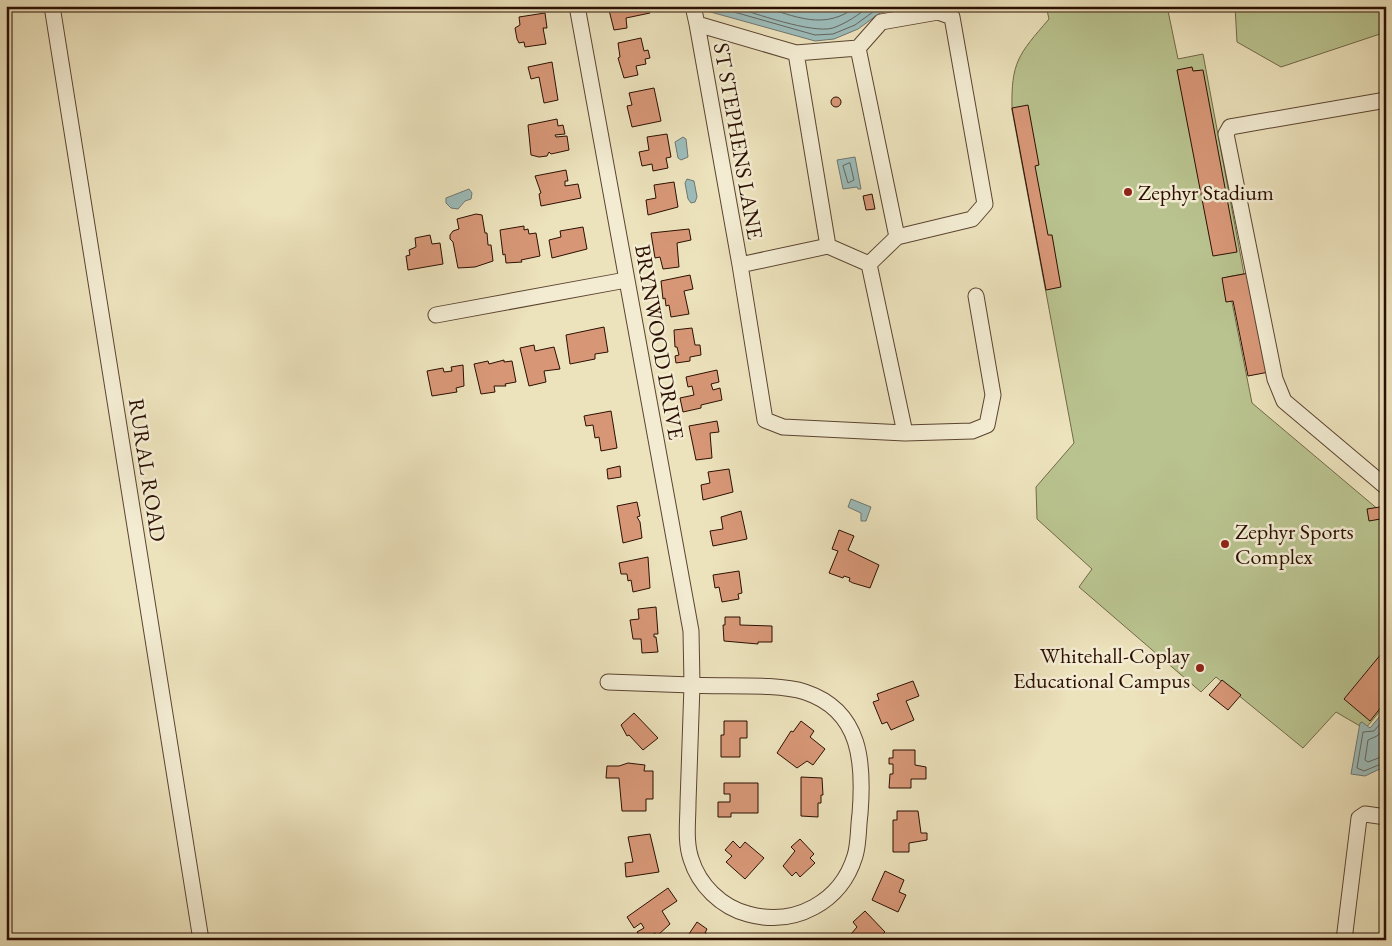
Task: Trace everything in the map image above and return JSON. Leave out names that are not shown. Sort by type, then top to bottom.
[{"type":"street","name":"RURAL ROAD","points":[[52,6],[201,940]]},
{"type":"street","name":"BRYNWOOD DRIVE","points":[[577,6],[626,280],[688,605],[691,631],[692,686],[687,844],[698,875],[718,899],[741,913],[758,917],[791,916],[821,904],[842,883],[856,854],[862,778],[859,748],[853,734],[833,709],[805,692],[788,688],[692,686],[608,682]]},
{"type":"street","name":"ST STEPHENS LANE","points":[[693,6],[740,265],[765,420],[783,427],[905,433],[972,430],[987,425],[993,395],[976,296]]},
{"type":"street","points":[[870,264],[897,237],[972,219],[985,204],[952,16],[938,12],[880,22],[858,48],[897,237]]},
{"type":"street","name":"ST STEPHENS LANE","points":[[697,24],[796,53],[858,48]]},
{"type":"street","points":[[796,53],[828,246],[870,264]]},
{"type":"street","points":[[1386,100],[1230,127],[1226,134],[1274,372],[1284,401],[1386,487]]},
{"type":"street","name":"ST STEPHENS LANE","points":[[740,265],[828,246]]},
{"type":"street","points":[[870,264],[905,433]]},
{"type":"street","points":[[436,315],[626,280]]},
{"type":"street","points":[[1344,940],[1359,818],[1365,814],[1386,817]]},
{"type":"green space","points":[[1046,6],[1167,6],[1178,59],[1203,54],[1244,274],[1227,277],[1252,403],[1386,516],[1386,704],[1365,729],[1336,712],[1303,748],[1216,677],[1201,692],[1079,587],[1092,569],[1037,519],[1036,487],[1074,443],[1012,110],[1013,81],[1018,60],[1049,19]]},
{"type":"green space","points":[[1235,6],[1386,6],[1386,32],[1281,67],[1237,42]]},
{"type":"water","points":[[708,6],[906,6],[880,13],[858,29],[834,39],[815,41],[707,11]]},
{"type":"water","points":[[683,137],[686,139],[688,157],[681,160],[678,158],[675,142]]},
{"type":"water","points":[[855,157],[861,189],[857,187],[843,189],[837,160]]},
{"type":"water","points":[[687,179],[694,181],[697,197],[695,202],[691,203],[688,199],[685,183]]},
{"type":"water","points":[[469,189],[472,193],[471,199],[465,201],[458,209],[451,208],[446,203],[446,198]]},
{"type":"water","points":[[851,499],[871,507],[866,521],[861,521],[861,513],[848,507]]},
{"type":"water","points":[[1386,709],[1386,766],[1365,776],[1351,774],[1360,723],[1362,722],[1370,728]]},
{"type":"building","points":[[621,6],[648,6],[650,13],[626,18],[627,28],[614,30],[609,10],[621,8]]},
{"type":"building","points":[[545,13],[547,28],[543,28],[546,44],[525,47],[524,42],[519,43],[515,28],[520,25],[519,17]]},
{"type":"building","points":[[641,38],[644,51],[648,50],[650,58],[645,59],[646,64],[636,66],[638,75],[624,78],[618,58],[620,57],[618,43]]},
{"type":"building","points":[[552,62],[558,100],[544,103],[539,77],[531,79],[528,67]]},
{"type":"building","points":[[1192,67],[1193,71],[1203,70],[1237,252],[1213,256],[1177,70]]},
{"type":"building","points":[[654,88],[661,121],[632,127],[627,106],[632,105],[629,93]]},
{"type":"building","points":[[836,97],[841,102],[836,107],[831,102]]},
{"type":"building","points":[[1028,105],[1039,165],[1035,166],[1048,235],[1052,235],[1061,287],[1046,290],[1012,108]]},
{"type":"building","points":[[557,119],[558,126],[563,125],[565,134],[555,135],[556,137],[567,136],[569,150],[551,154],[549,152],[547,156],[531,155],[528,125]]},
{"type":"building","points":[[667,134],[671,157],[666,158],[668,168],[653,171],[652,164],[642,166],[639,152],[649,150],[647,137]]},
{"type":"building","points":[[566,170],[568,181],[565,181],[565,186],[578,184],[581,198],[541,206],[539,194],[541,193],[535,176]]},
{"type":"building","points":[[674,182],[678,207],[648,215],[646,200],[656,198],[654,185]]},
{"type":"building","points":[[872,194],[875,209],[866,210],[863,196]]},
{"type":"building","points":[[476,214],[482,215],[488,245],[491,245],[493,261],[475,267],[458,268],[450,235],[453,231],[459,229],[457,219]]},
{"type":"building","points":[[524,226],[524,230],[528,229],[529,234],[536,233],[540,256],[521,260],[522,262],[506,263],[505,254],[503,255],[500,230]]},
{"type":"building","points":[[583,227],[587,249],[552,258],[549,240],[561,237],[560,231]]},
{"type":"building","points":[[689,229],[691,240],[677,243],[679,267],[663,269],[660,257],[655,258],[651,233]]},
{"type":"building","points":[[430,235],[432,244],[440,243],[443,264],[408,270],[406,256],[410,255],[409,250],[416,247],[415,238]]},
{"type":"building","points":[[1249,273],[1269,372],[1248,376],[1233,301],[1226,302],[1222,278]]},
{"type":"building","points":[[690,275],[693,289],[684,291],[689,314],[671,317],[669,305],[666,306],[665,298],[663,299],[661,281]]},
{"type":"building","points":[[604,327],[608,352],[595,354],[595,359],[570,364],[566,335]]},
{"type":"building","points":[[692,328],[695,345],[700,345],[701,355],[690,357],[690,361],[676,363],[675,356],[679,355],[677,347],[675,347],[674,330]]},
{"type":"building","points":[[534,345],[535,351],[554,347],[560,369],[544,371],[546,382],[529,386],[520,348]]},
{"type":"building","points":[[504,360],[504,362],[512,361],[516,382],[505,384],[506,386],[494,386],[495,392],[481,394],[474,364],[488,361],[489,364]]},
{"type":"building","points":[[463,365],[464,386],[456,388],[457,392],[432,396],[427,371],[443,368],[444,372],[452,371],[451,367]]},
{"type":"building","points":[[717,370],[719,382],[711,384],[713,390],[720,388],[722,400],[683,412],[680,398],[694,395],[692,386],[688,387],[686,377]]},
{"type":"building","points":[[611,411],[617,448],[601,451],[599,437],[595,438],[593,425],[586,426],[584,416]]},
{"type":"building","points":[[717,421],[719,432],[710,433],[712,458],[696,460],[689,426]]},
{"type":"building","points":[[620,466],[621,477],[608,479],[607,469]]},
{"type":"building","points":[[729,469],[733,492],[703,500],[701,485],[710,483],[708,472]]},
{"type":"building","points":[[637,502],[640,516],[637,517],[640,522],[642,538],[623,543],[617,506]]},
{"type":"building","points":[[1386,506],[1386,518],[1369,521],[1367,509]]},
{"type":"building","points":[[741,511],[747,539],[713,546],[710,531],[723,529],[721,517]]},
{"type":"building","points":[[839,530],[854,536],[848,550],[879,565],[870,588],[849,581],[850,578],[844,576],[843,578],[829,573],[838,551],[832,549]]},
{"type":"building","points":[[648,557],[650,588],[633,592],[631,580],[628,581],[627,574],[621,574],[619,563]]},
{"type":"building","points":[[739,571],[742,593],[738,594],[739,599],[722,602],[719,587],[715,588],[713,575]]},
{"type":"building","points":[[656,607],[658,634],[654,634],[654,637],[656,637],[658,652],[642,653],[641,639],[633,639],[630,620],[639,619],[638,609]]},
{"type":"building","points":[[725,617],[740,617],[740,625],[772,626],[772,642],[758,642],[758,644],[724,641],[723,625],[725,625]]},
{"type":"building","points":[[1386,648],[1386,701],[1370,721],[1344,699]]},
{"type":"building","points":[[1222,680],[1241,695],[1228,710],[1209,695]]},
{"type":"building","points":[[913,681],[919,696],[906,701],[914,720],[891,730],[887,722],[882,724],[873,702],[879,700],[877,694]]},
{"type":"building","points":[[634,713],[658,738],[643,750],[629,735],[627,736],[621,725]]},
{"type":"building","points":[[724,721],[747,721],[747,738],[740,738],[740,757],[721,757],[721,735],[724,735]]},
{"type":"building","points":[[801,721],[814,731],[810,737],[825,749],[813,765],[807,761],[797,768],[777,753],[791,731],[793,732]]},
{"type":"building","points":[[893,750],[915,750],[915,765],[926,767],[926,779],[911,779],[911,788],[889,788],[890,774],[893,774],[893,764],[889,764],[889,758],[893,758]]},
{"type":"building","points":[[628,763],[645,765],[644,771],[653,771],[653,799],[646,799],[646,811],[622,811],[619,778],[606,778],[607,766],[619,766]]},
{"type":"building","points":[[801,777],[822,778],[823,795],[821,795],[821,803],[818,803],[818,817],[801,816]]},
{"type":"building","points":[[724,783],[758,783],[758,813],[731,813],[731,817],[718,817],[718,802],[730,802],[730,794],[724,794]]},
{"type":"building","points":[[897,811],[918,811],[921,833],[927,833],[927,840],[909,843],[909,852],[893,852],[893,820],[897,820]]},
{"type":"building","points":[[650,834],[659,872],[626,877],[625,863],[633,862],[628,837]]},
{"type":"building","points":[[800,839],[814,854],[810,858],[815,863],[800,877],[796,872],[792,876],[783,866],[795,851],[791,847]]},
{"type":"building","points":[[733,841],[740,848],[745,842],[764,858],[745,879],[726,862],[732,856],[725,850]]},
{"type":"building","points":[[885,871],[904,880],[899,892],[906,895],[898,912],[872,900]]},
{"type":"building","points":[[668,888],[677,901],[662,911],[670,924],[657,936],[655,933],[642,940],[637,932],[644,928],[641,923],[634,928],[627,917]]},
{"type":"building","points":[[865,911],[885,932],[877,940],[846,940],[857,927],[853,922]]},
{"type":"building","points":[[697,922],[707,929],[705,933],[715,940],[685,940]]},
{"type":"place","name":"Zephyr Stadium","points":[[1128,192]]},
{"type":"place","name":"Zephyr Sports Complex","points":[[1225,544]]},
{"type":"place","name":"Whitehall-Coplay Educational Campus","points":[[1200,668]]}]
